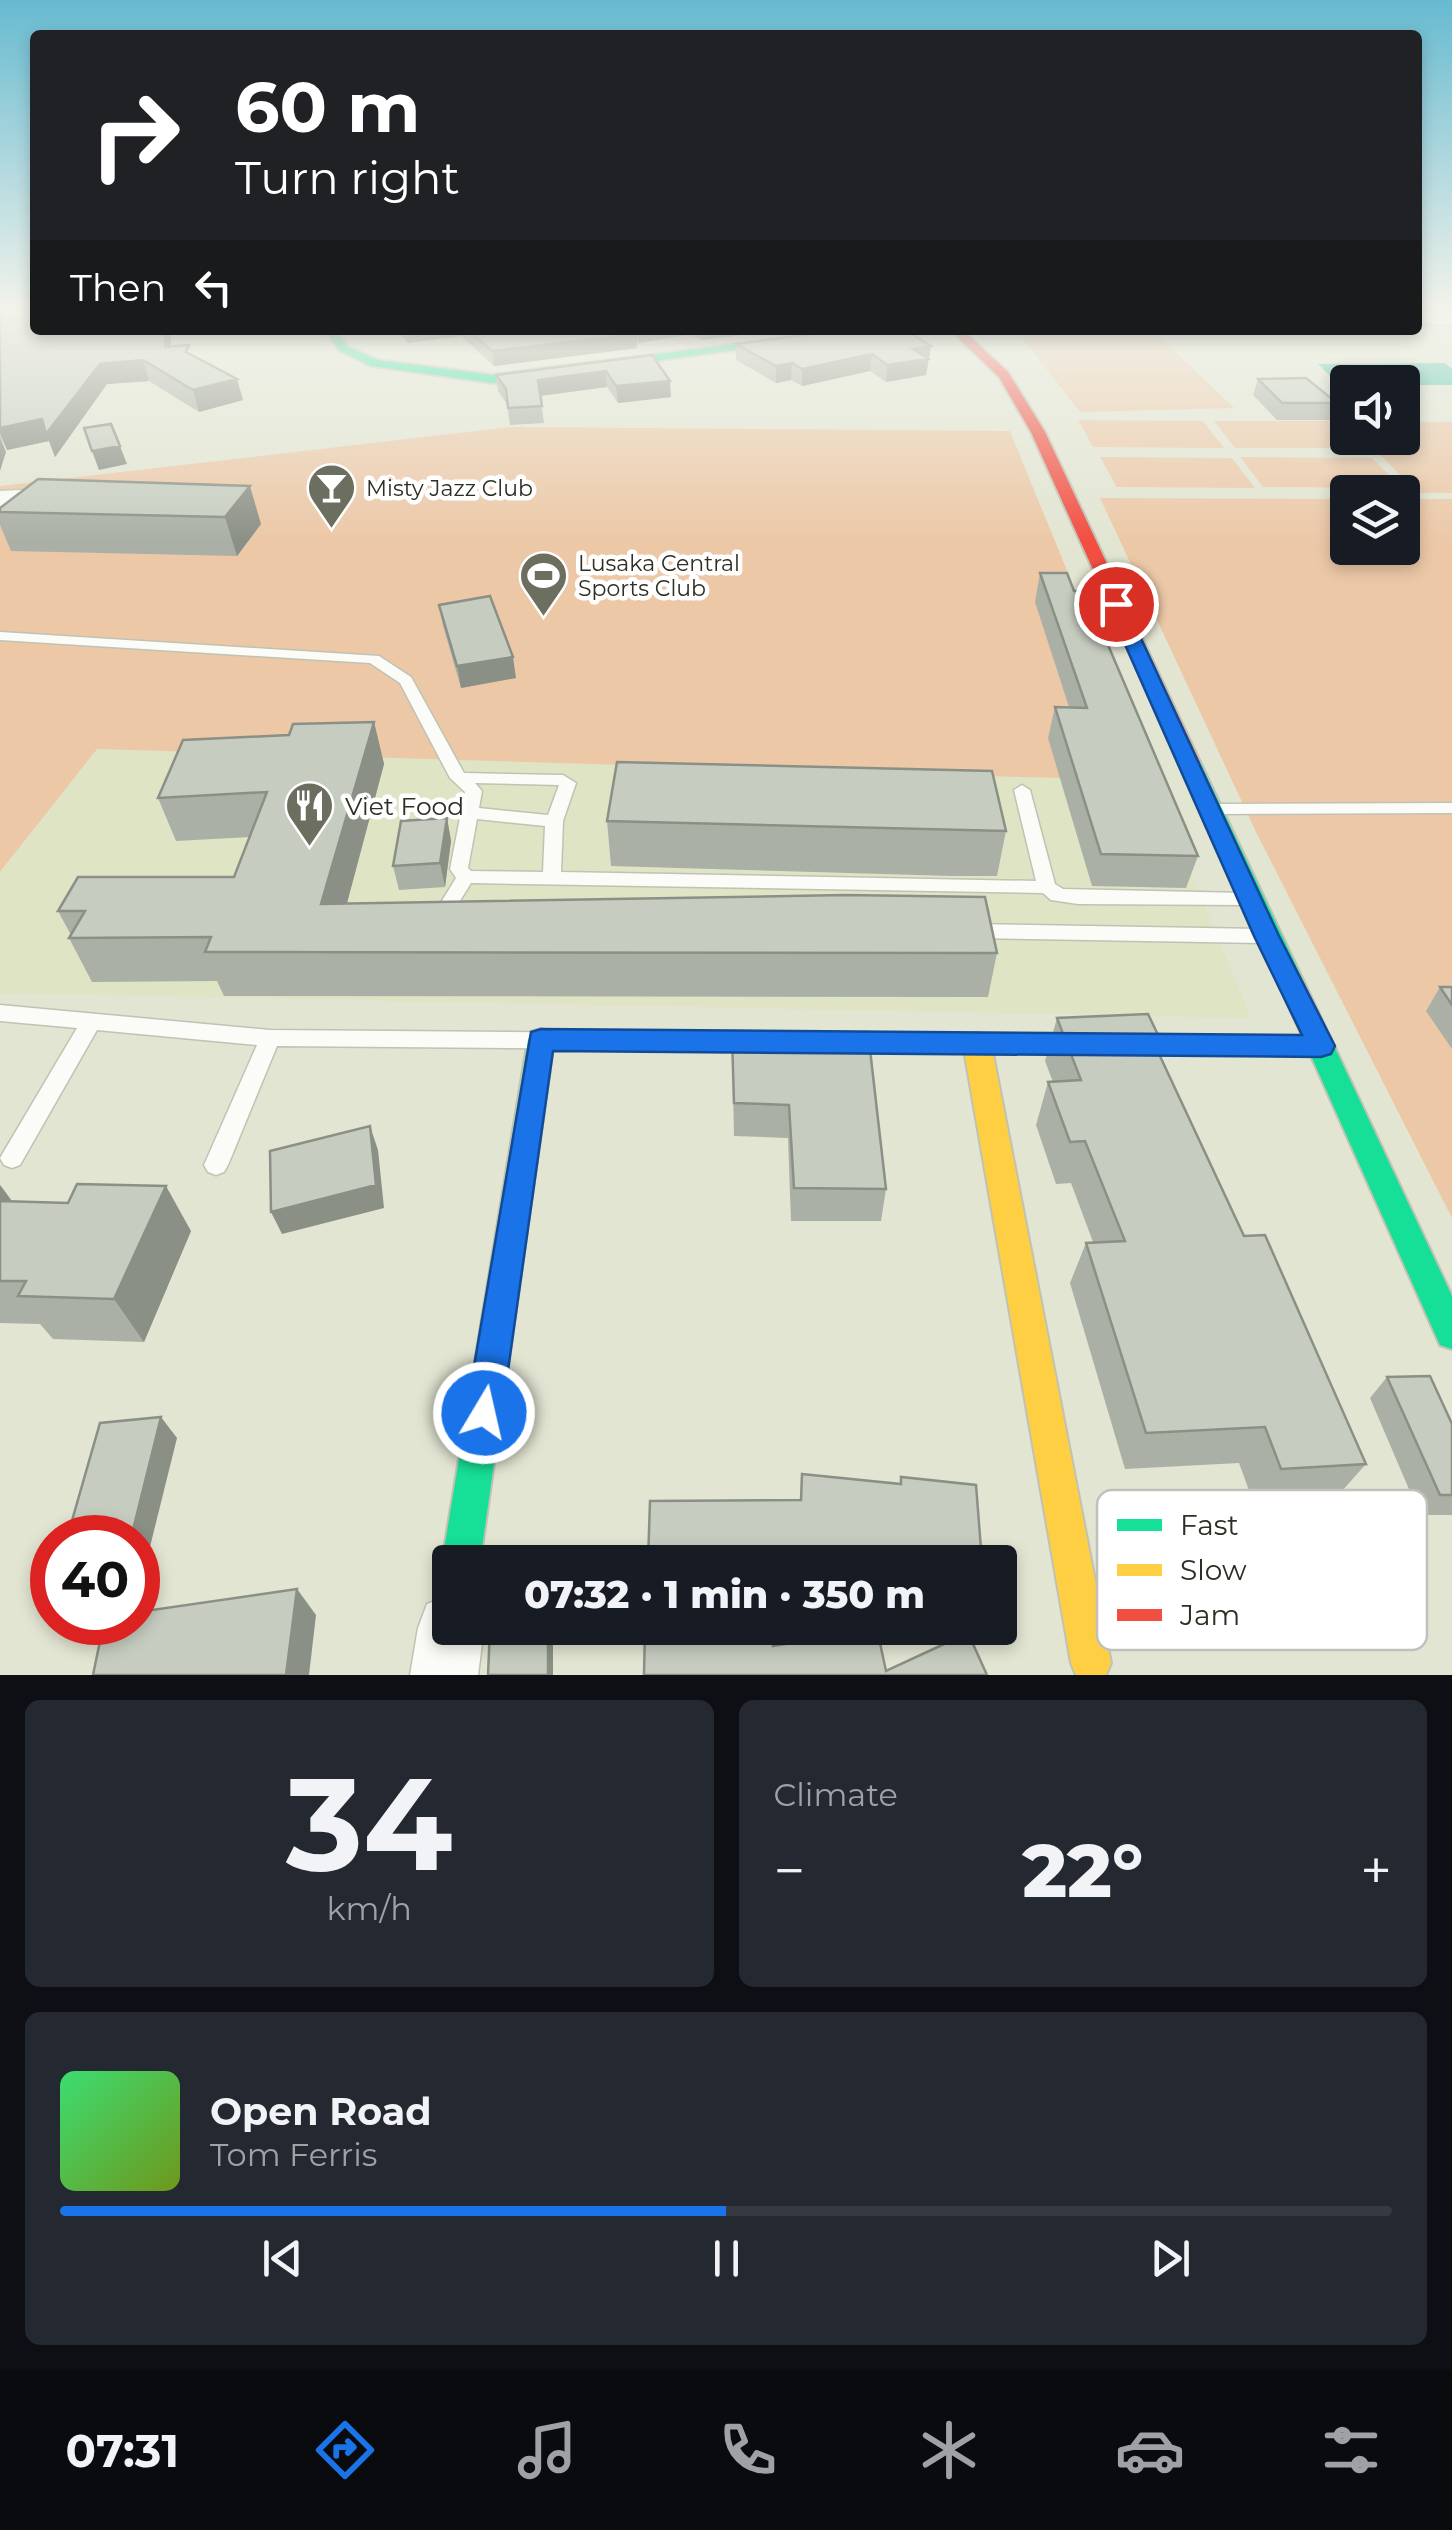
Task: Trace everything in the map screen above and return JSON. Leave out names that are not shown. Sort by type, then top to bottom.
[{"type":"street","points":[[1010,385],[1038,432],[1266,936],[1321,1046],[1452,1334]]},
{"type":"street","points":[[0,499],[79,494]]},
{"type":"street","points":[[464,1545],[541,1040]]},
{"type":"street","points":[[978,1044],[1091,1663]]},
{"type":"street","points":[[444,1675],[448,1645]]},
{"type":"lane","points":[[0,636],[374,658],[406,680],[458,778],[474,791],[459,868],[466,877]]},
{"type":"lane","points":[[458,778],[568,783],[554,821],[552,878]]},
{"type":"lane","points":[[1022,790],[1047,886],[1058,895],[1249,898]]},
{"type":"lane","points":[[1210,809],[1452,808]]},
{"type":"lane","points":[[470,813],[554,821]]},
{"type":"lane","points":[[466,877],[1047,886]]},
{"type":"lane","points":[[466,877],[448,904],[454,915],[480,920]]},
{"type":"lane","points":[[949,930],[1266,936]]},
{"type":"lane","points":[[0,1013],[270,1038],[779,1042]]},
{"type":"lane","points":[[12,1158],[92,1021]]},
{"type":"lane","points":[[216,1165],[270,1038]]},
{"type":"lane","points":[[819,1042],[1321,1046]]},
{"type":"shaded area","points":[[1059,385],[1210,385],[1234,408],[1080,412]]},
{"type":"shaded area","points":[[1078,420],[1203,421],[1224,448],[1093,447]]},
{"type":"shaded area","points":[[1214,421],[1330,421],[1330,448],[1235,448]]},
{"type":"shaded area","points":[[1420,422],[1452,422],[1452,493],[1420,493],[1420,475],[1400,475],[1380,455],[1420,455]]},
{"type":"shaded area","name":"Lusaka Central Sports Club","points":[[511,427],[1010,431],[1153,781],[97,749],[0,872],[0,486]]},
{"type":"shaded area","points":[[1100,457],[1232,458],[1255,488],[1117,487]]},
{"type":"shaded area","points":[[1240,457],[1372,458],[1389,475],[1330,475],[1330,487],[1263,487]]},
{"type":"shaded area","points":[[1100,498],[1330,499],[1330,565],[1420,565],[1420,499],[1452,499],[1452,1218],[1256,832]]},
{"type":"shaded area","points":[[97,749],[1153,781],[1251,1018],[0,993],[0,873]]},
{"type":"building","points":[[0,385],[84,385],[46,434],[42,419],[0,428]]},
{"type":"building","points":[[185,385],[212,385],[193,390]]},
{"type":"building","points":[[503,385],[539,385],[542,406],[508,408]]},
{"type":"building","points":[[1264,385],[1315,385],[1330,397],[1330,403],[1282,403]]},
{"type":"building","points":[[111,424],[120,446],[92,451],[84,428]]},
{"type":"building","points":[[38,479],[250,486],[225,517],[0,512],[0,508]]},
{"type":"building","points":[[1040,573],[1067,573],[1074,591],[1085,591],[1198,856],[1101,854],[1055,707],[1087,708]]},
{"type":"building","points":[[490,596],[513,657],[457,666],[439,605]]},
{"type":"building","points":[[374,722],[321,904],[845,895],[985,897],[997,953],[205,952],[211,937],[69,938],[85,911],[58,911],[78,877],[234,877],[267,792],[158,798],[183,740],[289,735],[293,724]]},
{"type":"building","points":[[617,762],[992,771],[1006,831],[607,821]]},
{"type":"building","points":[[447,818],[440,863],[393,866],[401,821]]},
{"type":"building","points":[[1440,987],[1452,987],[1452,1005]]},
{"type":"building","points":[[1148,1014],[1160,1039],[1152,1039],[1244,1236],[1265,1235],[1366,1464],[1281,1469],[1265,1427],[1146,1433],[1086,1243],[1125,1241],[1085,1141],[1070,1142],[1048,1082],[1081,1080],[1057,1018]]},
{"type":"building","points":[[868,1032],[886,1189],[794,1188],[789,1105],[734,1103],[732,1036]]},
{"type":"building","points":[[370,1126],[376,1185],[271,1212],[270,1151]]},
{"type":"building","points":[[77,1184],[166,1186],[114,1299],[18,1296],[26,1281],[0,1281],[0,1201],[68,1203]]},
{"type":"building","points":[[1430,1376],[1452,1424],[1452,1495],[1440,1495],[1387,1377]]},
{"type":"building","points":[[161,1417],[137,1515],[74,1515],[100,1423]]},
{"type":"building","points":[[802,1474],[901,1484],[901,1477],[976,1485],[981,1545],[649,1545],[650,1501],[801,1500]]},
{"type":"building","points":[[297,1589],[286,1675],[93,1675],[99,1645],[160,1645],[160,1609]]},
{"type":"building","points":[[489,1645],[548,1645],[548,1675],[488,1675]]},
{"type":"building","points":[[645,1645],[880,1645],[886,1671],[942,1645],[973,1645],[987,1675],[644,1675]]},
{"type":"traffic: fast","points":[[1190,762],[1452,1333]]},
{"type":"traffic: fast","points":[[464,1545],[541,1040]]},
{"type":"traffic: slow","points":[[977,1044],[1091,1663]]},
{"type":"traffic: jam","points":[[1010,385],[1038,432],[1190,762]]},
{"type":"place","name":"Misty Jazz Club","points":[[331,530]]},
{"type":"place","name":"Lusaka Central Sports Club","points":[[543,618]]},
{"type":"place","name":"Viet Food","points":[[310,848]]},
{"type":"route","points":[[484,1413],[541,1040],[1321,1046],[1266,936],[1116,604]]}]
